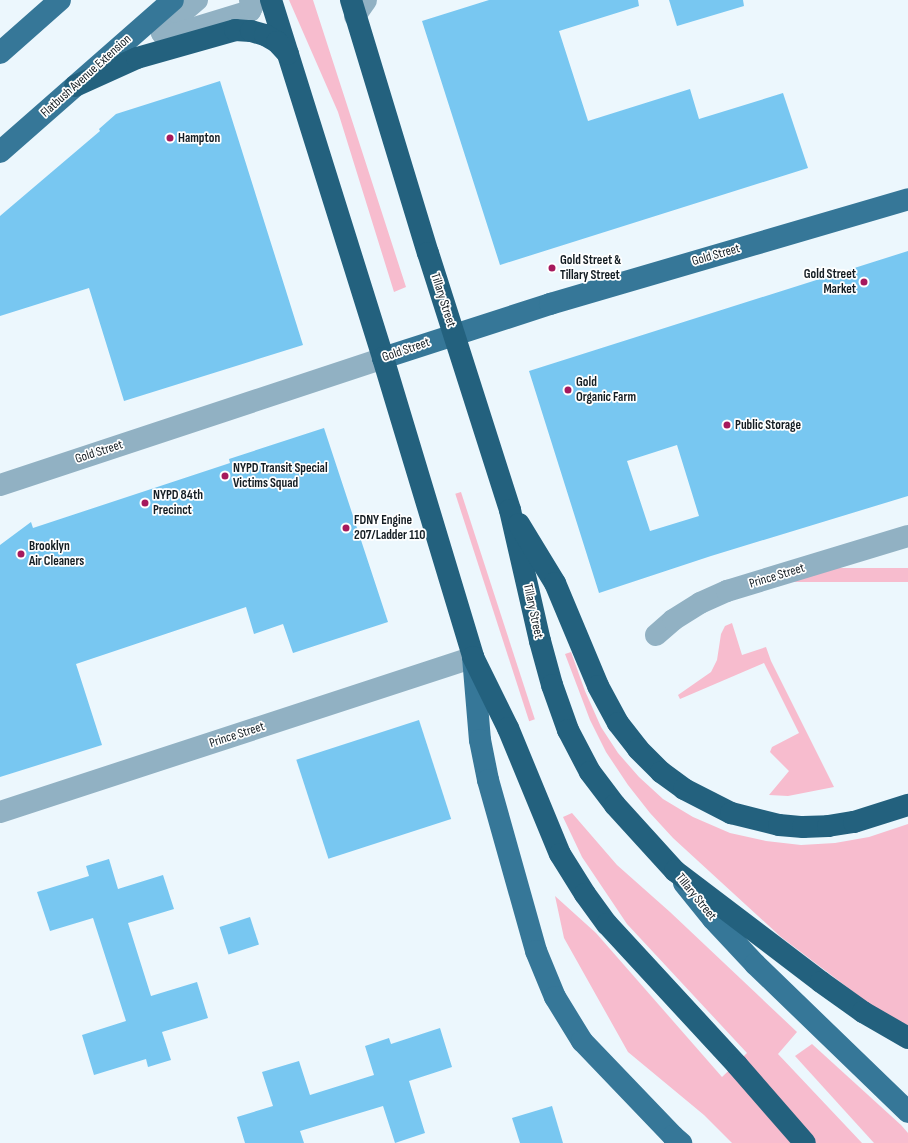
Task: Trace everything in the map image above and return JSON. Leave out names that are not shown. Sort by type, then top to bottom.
[{"type":"highway","points":[[271,0],[383,358],[473,657],[508,728],[560,854],[584,894],[607,924],[737,1065],[805,1143]]},
{"type":"highway","name":"Tillary Street","points":[[357,5],[454,334],[510,510],[540,641],[552,685],[568,730],[590,772],[611,800],[649,844],[675,871]]},
{"type":"highway","points":[[75,86],[137,58],[235,30],[250,31],[265,35],[277,42],[288,54]]},
{"type":"highway","points":[[510,510],[555,583],[598,686],[618,723],[638,749],[661,772],[684,789],[731,813],[779,825],[828,826],[854,822],[908,805]]},
{"type":"highway","points":[[675,871],[821,982],[863,1012],[908,1038]]},
{"type":"main road","points":[[0,52],[60,0]]},
{"type":"main road","name":"Flatbush Avenue Extension","points":[[0,152],[173,0]]},
{"type":"main road","name":"Gold Street","points":[[383,358],[454,334],[558,302],[908,199]]},
{"type":"main road","points":[[473,657],[480,740],[488,780],[536,951],[555,997],[582,1041],[677,1141]]},
{"type":"main road","name":"Tillary Street","points":[[675,871],[713,918],[755,964],[908,1112]]},
{"type":"street","points":[[197,0],[163,29],[162,33],[165,37],[250,11],[252,7],[250,0]]},
{"type":"street","name":"Gold Street","points":[[0,485],[383,358]]},
{"type":"street","name":"Prince Street","points":[[656,635],[673,620],[700,603],[727,591],[908,536]]},
{"type":"street","name":"Prince Street","points":[[0,812],[473,657]]},
{"type":"shaded area","points":[[289,0],[313,0],[406,287],[394,292],[338,112]]},
{"type":"shaded area","points":[[461,492],[535,719],[529,721],[455,494]]},
{"type":"shaded area","points":[[791,568],[908,568],[908,582],[791,582]]},
{"type":"shaded area","points":[[732,623],[742,655],[766,647],[771,661],[834,787],[788,796],[769,795],[789,771],[770,752],[772,747],[799,733],[764,663],[680,699],[678,695],[711,672],[717,660],[721,634],[725,626]]},
{"type":"shaded area","points":[[571,652],[585,691],[601,727],[618,753],[639,777],[663,799],[693,817],[730,833],[766,841],[801,845],[835,843],[869,837],[908,824],[908,1026],[872,1006],[781,937],[673,838],[650,813],[628,785],[606,752],[590,720],[565,654]]},
{"type":"shaded area","points":[[572,813],[617,865],[670,912],[797,1032],[778,1054],[862,1143],[732,1143],[704,1115],[628,1052],[564,938],[555,896],[596,933],[722,1077],[747,1053],[627,924],[582,857],[563,817]]},
{"type":"shaded area","points":[[812,1044],[901,1125],[908,1133],[908,1143],[874,1143],[795,1056]]},
{"type":"building","points":[[489,0],[638,0],[639,6],[559,31],[588,121],[690,89],[699,119],[783,93],[808,168],[500,265],[422,21]]},
{"type":"building","points":[[669,0],[743,0],[744,6],[677,26]]},
{"type":"building","points":[[220,81],[303,345],[124,401],[89,288],[0,316],[0,216],[100,131],[99,129],[116,114]]},
{"type":"building","points":[[908,251],[908,496],[711,556],[599,593],[529,371]],"holes":[[[677,445],[699,516],[650,531],[627,461]]]},
{"type":"building","points":[[324,428],[388,622],[293,653],[283,624],[254,634],[246,607],[76,664],[102,745],[0,777],[0,545],[31,522],[33,528],[230,463],[229,459]]},
{"type":"building","points":[[419,720],[451,819],[328,859],[296,760]]},
{"type":"building","points":[[109,859],[118,889],[163,875],[174,909],[128,923],[151,996],[197,982],[208,1018],[162,1032],[171,1060],[148,1067],[146,1059],[94,1075],[82,1035],[126,1021],[93,918],[50,931],[37,892],[89,876],[86,866]]},
{"type":"building","points":[[250,917],[259,945],[229,954],[220,927]]},
{"type":"building","points":[[440,1028],[452,1067],[409,1081],[425,1133],[395,1143],[383,1106],[300,1131],[304,1143],[245,1143],[237,1117],[273,1106],[262,1072],[299,1061],[310,1095],[374,1075],[365,1046],[389,1038],[391,1044]]},
{"type":"building","points":[[552,1106],[563,1143],[520,1143],[512,1118]]},
{"type":"place","name":"Hampton","points":[[170,138]]},
{"type":"place","name":"Gold Street & Tillary Street","points":[[552,268]]},
{"type":"place","name":"Gold Street Market","points":[[864,282]]},
{"type":"place","name":"Gold Organic Farm","points":[[568,390]]},
{"type":"place","name":"Public Storage","points":[[727,425]]},
{"type":"place","name":"NYPD Transit Special Victims Squad","points":[[225,476]]},
{"type":"place","name":"NYPD 84th Precinct","points":[[145,503]]},
{"type":"place","name":"FDNY Engine 207/Ladder 110","points":[[346,528]]},
{"type":"place","name":"Brooklyn Air Cleaners","points":[[21,554]]}]
